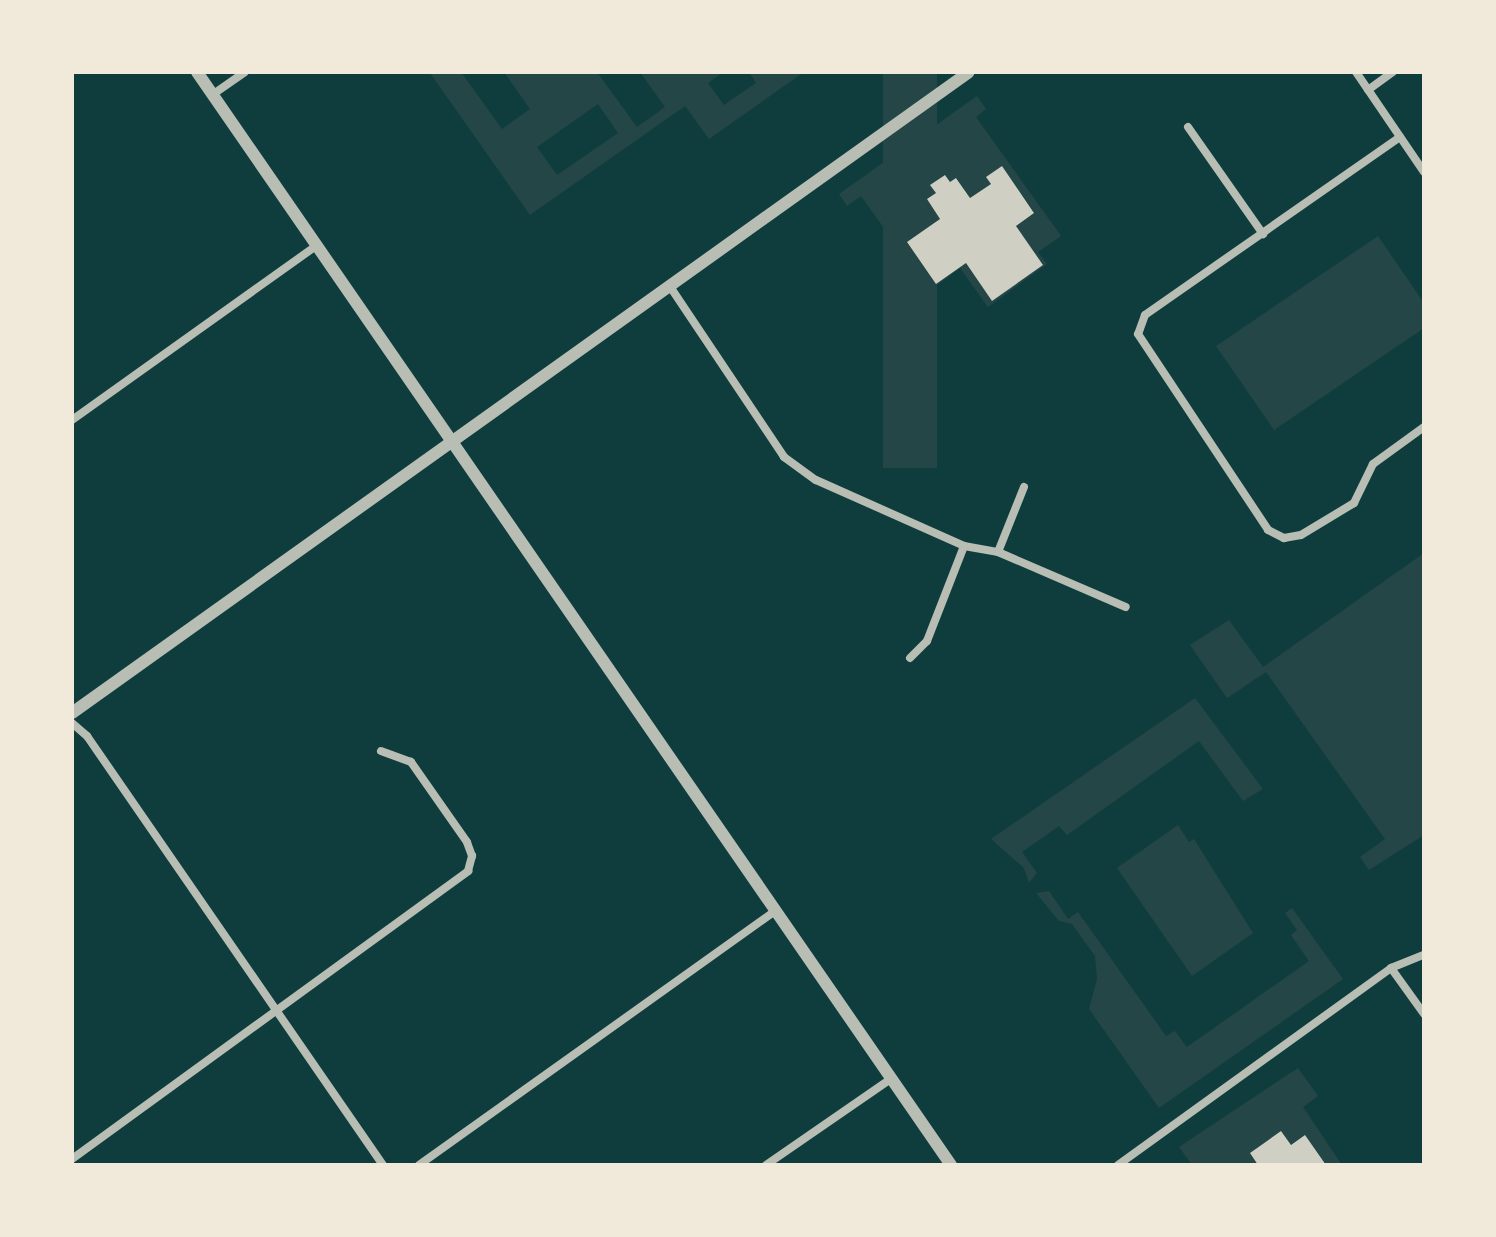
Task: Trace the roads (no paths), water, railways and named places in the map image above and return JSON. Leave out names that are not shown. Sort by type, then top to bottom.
[{"type":"street","points":[[197,72],[951,1165]]},
{"type":"street","points":[[212,95],[245,72]]},
{"type":"street","points":[[72,713],[969,72]]},
{"type":"street","points":[[1356,72],[1424,172]]},
{"type":"street","points":[[1368,90],[1393,72]]},
{"type":"street","points":[[1188,127],[1263,234]]},
{"type":"street","points":[[1400,137],[1145,315],[1138,327],[1141,340],[1268,530],[1284,538],[1301,535],[1354,503],[1373,464],[1424,427]]},
{"type":"street","points":[[72,420],[317,245]]},
{"type":"street","points":[[669,285],[784,457],[816,480],[964,546],[998,552],[1126,607]]},
{"type":"street","points":[[998,552],[1024,487]]},
{"type":"street","points":[[910,658],[927,641],[964,546]]},
{"type":"street","points":[[72,723],[87,736],[383,1165]]},
{"type":"street","points":[[72,1159],[458,881],[471,865],[467,842],[411,762],[381,751]]},
{"type":"street","points":[[419,1165],[775,911]]},
{"type":"street","points":[[1118,1165],[1391,968],[1424,955]]},
{"type":"street","points":[[1391,968],[1424,1014]]},
{"type":"street","points":[[766,1165],[892,1078]]}]
